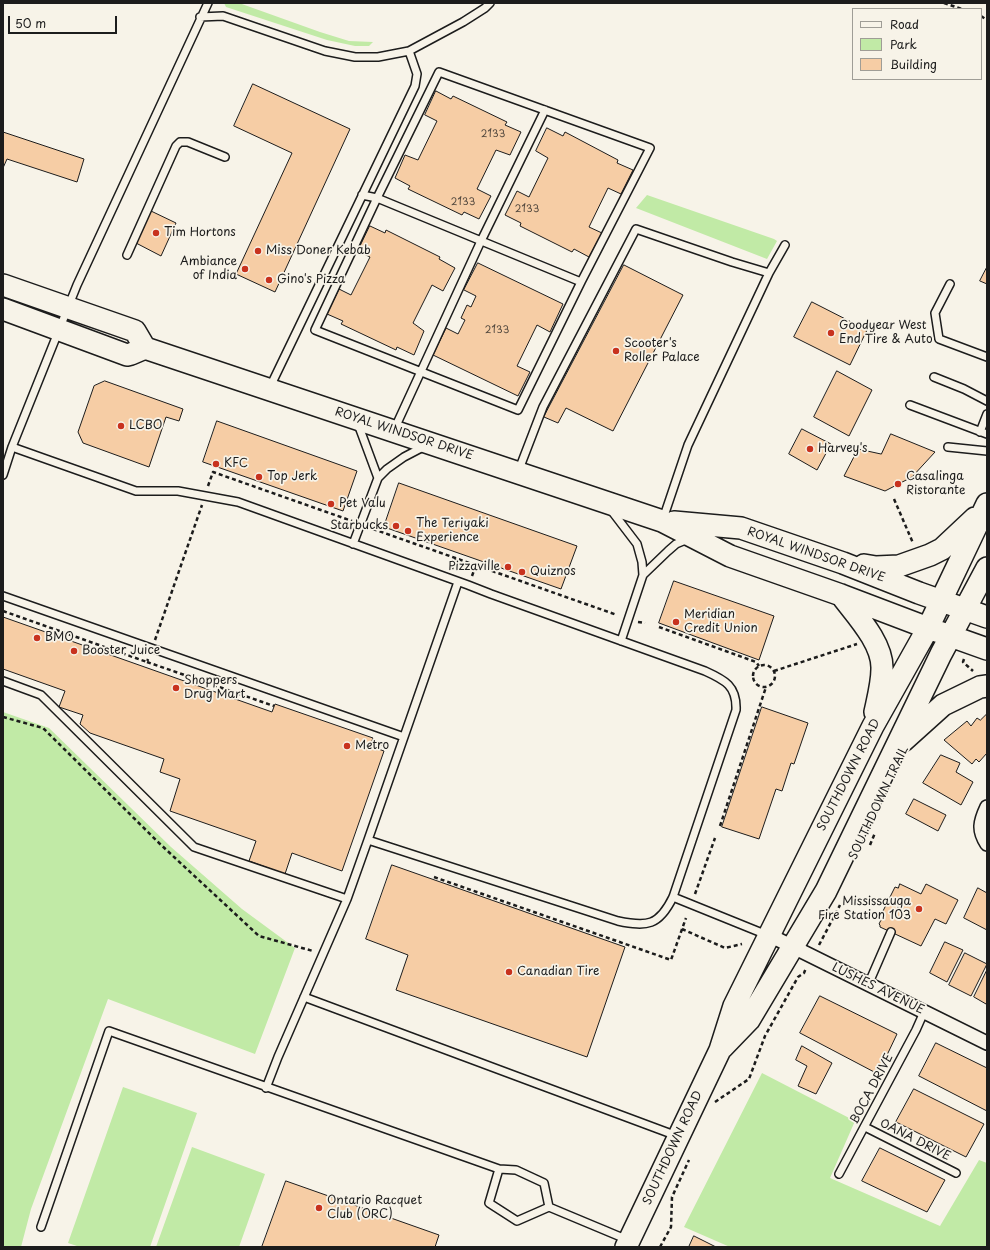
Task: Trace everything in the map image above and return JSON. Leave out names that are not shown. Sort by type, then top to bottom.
[{"type":"main road","points":[[3,285],[135,331],[145,348],[127,355],[3,309]]},
{"type":"main road","name":"ROYAL WINDSOR DRIVE","points":[[145,348],[662,521],[730,556],[841,594],[987,649]]},
{"type":"main road","points":[[843,563],[876,567],[899,566],[930,555],[942,548],[985,507]]},
{"type":"main road","name":"SOUTHDOWN ROAD","points":[[628,1244],[720,1050],[734,1006],[873,726],[928,628],[985,507]]},
{"type":"main road","name":"ROYAL WINDSOR DRIVE","points":[[662,521],[741,528],[843,563],[940,601],[987,617]]},
{"type":"main road","name":"SOUTHDOWN ROAD","points":[[720,1050],[749,1020],[826,891],[894,750],[987,568]]},
{"type":"main road","points":[[841,594],[873,638],[879,652],[882,669],[873,726]]},
{"type":"main road","points":[[894,750],[943,705],[980,687],[982,681]]},
{"type":"street","points":[[987,807],[981,818],[980,824],[982,834],[987,844]]},
{"type":"street","name":"LUSHES AVENUE","points":[[769,935],[987,1043]]},
{"type":"lane","points":[[3,474],[12,447],[68,307],[200,17],[208,3]]},
{"type":"lane","points":[[200,17],[223,16],[325,51],[355,57],[378,57],[409,51],[463,22],[485,8],[490,3]]},
{"type":"lane","points":[[269,389],[415,86],[418,74],[409,51]]},
{"type":"lane","points":[[439,72],[650,148],[581,282],[518,410],[315,330],[377,198],[439,72]]},
{"type":"lane","points":[[394,431],[481,241],[545,110]]},
{"type":"lane","points":[[127,255],[176,146],[180,142],[188,142],[225,157]]},
{"type":"lane","points":[[362,195],[377,198],[581,282]]},
{"type":"lane","points":[[518,472],[543,407],[636,229],[732,262],[770,273]]},
{"type":"lane","points":[[662,521],[688,446],[770,273],[785,245]]},
{"type":"lane","points":[[950,284],[935,313],[939,339],[987,357]]},
{"type":"lane","points":[[934,377],[964,389],[987,401]]},
{"type":"lane","points":[[910,405],[983,433],[987,414]]},
{"type":"lane","points":[[356,418],[378,478]]},
{"type":"lane","points":[[354,544],[378,478],[387,469],[404,457],[430,443]]},
{"type":"lane","points":[[12,447],[136,491],[178,491],[238,502],[621,641],[722,679],[732,687],[736,699],[736,710],[673,897],[667,910],[659,918],[649,924],[636,925],[612,918],[368,840]]},
{"type":"lane","points":[[948,447],[987,451]]},
{"type":"lane","points":[[603,501],[637,544],[642,562],[643,575],[621,641]]},
{"type":"lane","points":[[643,575],[656,561],[676,544],[692,536]]},
{"type":"lane","points":[[266,1088],[347,899],[458,582]]},
{"type":"lane","points":[[3,596],[404,738]]},
{"type":"lane","points":[[3,682],[41,695],[194,847],[347,899]]},
{"type":"lane","points":[[673,897],[769,935]]},
{"type":"lane","points":[[868,985],[891,932]]},
{"type":"lane","points":[[304,997],[678,1136]]},
{"type":"lane","name":"BOCA DRIVE","points":[[839,1174],[916,1030],[924,1012]]},
{"type":"lane","points":[[41,1227],[109,1031],[266,1088],[499,1168],[516,1170],[544,1183],[549,1207]]},
{"type":"lane","name":"OANA DRIVE","points":[[864,1127],[956,1173]]},
{"type":"lane","points":[[499,1168],[489,1203],[517,1221],[549,1207],[628,1244]]},
{"type":"path","points":[[944,3],[959,8]]},
{"type":"path","points":[[208,486],[213,472],[354,522]]},
{"type":"path","points":[[894,499],[914,547]]},
{"type":"path","points":[[155,640],[202,505]]},
{"type":"path","points":[[373,529],[617,614]]},
{"type":"path","points":[[451,572],[456,558]]},
{"type":"path","points":[[471,578],[476,565]]},
{"type":"path","points":[[3,611],[148,660],[274,706]]},
{"type":"path","points":[[638,622],[645,624]]},
{"type":"path","points":[[659,627],[756,662],[759,666]]},
{"type":"path","points":[[774,671],[858,644]]},
{"type":"path","points":[[965,657],[963,662],[982,681]]},
{"type":"path","points":[[759,666],[769,666],[774,671],[775,678],[770,686],[766,687],[759,685],[754,680],[754,672],[759,666]]},
{"type":"path","points":[[720,826],[766,687]]},
{"type":"path","points":[[3,717],[43,728],[159,843],[259,936],[323,954]]},
{"type":"path","points":[[372,741],[390,747],[391,745]]},
{"type":"path","name":"SOUTHDOWN TRAIL","points":[[867,850],[877,829]]},
{"type":"path","points":[[695,894],[716,838]]},
{"type":"path","points":[[434,877],[671,960],[686,918]]},
{"type":"path","points":[[821,943],[843,899]]},
{"type":"path","points":[[682,929],[725,948],[742,944]]},
{"type":"path","points":[[712,1109],[715,1102],[749,1079],[765,1036],[798,977],[804,973],[808,965]]},
{"type":"path","points":[[660,1247],[671,1227],[672,1197],[692,1153]]},
{"type":"green space","points":[[224,3],[239,3],[349,41],[373,42],[369,46],[355,46],[327,40],[226,7]]},
{"type":"green space","points":[[647,195],[777,241],[767,259],[636,208]]},
{"type":"green space","points":[[3,712],[49,728],[171,847],[242,909],[295,948],[255,1054],[108,999],[31,1209],[21,1247],[3,1247]]},
{"type":"green space","points":[[762,1073],[855,1121],[830,1178],[940,1226],[979,1160],[987,1163],[987,1247],[730,1247],[684,1227]]},
{"type":"green space","points":[[123,1087],[197,1113],[150,1247],[80,1247],[68,1243]]},
{"type":"green space","points":[[192,1147],[265,1174],[239,1247],[156,1247]]},
{"type":"building","points":[[253,84],[350,129],[275,292],[236,274],[292,153],[234,126]]},
{"type":"building","points":[[436,91],[451,99],[453,96],[507,122],[505,125],[521,132],[510,155],[496,150],[477,189],[491,196],[479,219],[464,212],[462,215],[408,189],[410,186],[395,178],[405,155],[418,160],[437,121],[425,115]]},
{"type":"building","points":[[547,128],[563,136],[565,132],[618,160],[617,163],[633,170],[621,194],[608,188],[589,227],[602,233],[589,257],[574,249],[572,252],[520,226],[521,223],[505,215],[517,191],[529,197],[548,158],[536,151]]},
{"type":"building","points":[[3,132],[84,159],[77,182],[7,159],[3,168]]},
{"type":"building","name":"Tim Hortons","points":[[151,211],[176,223],[161,256],[136,243]]},
{"type":"building","points":[[370,226],[385,233],[386,230],[440,257],[439,259],[455,268],[443,291],[432,285],[413,323],[424,331],[414,355],[397,347],[396,350],[341,324],[343,321],[327,314],[339,289],[351,295],[370,257],[358,251]]},
{"type":"building","points":[[478,263],[563,304],[550,332],[537,325],[517,366],[530,372],[518,396],[433,355],[446,328],[458,334],[465,320],[461,318],[467,305],[471,307],[476,296],[464,290]]},
{"type":"building","name":"Scooter's Roller Palace","points":[[624,265],[683,295],[613,431],[566,408],[558,423],[544,417]]},
{"type":"building","points":[[987,267],[987,284],[980,281]]},
{"type":"building","name":"Goodyear West End Tire & Auto","points":[[812,302],[867,330],[850,365],[794,337]]},
{"type":"building","points":[[837,371],[872,390],[849,436],[814,417]]},
{"type":"building","name":"LCBO","points":[[105,381],[183,409],[179,421],[166,417],[149,467],[83,443],[78,432],[94,386]]},
{"type":"building","points":[[217,421],[357,471],[343,511],[203,462]]},
{"type":"building","name":"Harvey's","points":[[802,429],[831,444],[817,470],[789,454]]},
{"type":"building","points":[[891,434],[935,452],[912,477],[885,491],[844,476],[858,449],[881,454]]},
{"type":"building","points":[[399,483],[577,546],[561,589],[384,527]]},
{"type":"building","points":[[674,581],[774,616],[759,660],[659,623]]},
{"type":"building","points":[[3,617],[272,712],[275,704],[373,738],[370,746],[384,751],[342,871],[292,853],[285,874],[249,861],[256,841],[170,811],[180,779],[160,772],[164,759],[90,733],[80,724],[83,715],[59,707],[65,691],[3,669]]},
{"type":"building","points":[[762,707],[808,723],[794,764],[791,763],[782,791],[776,789],[759,839],[722,827]]},
{"type":"building","points":[[987,714],[987,753],[979,762],[976,759],[972,764],[944,740],[967,721],[971,726],[977,718],[980,720]]},
{"type":"building","points":[[941,755],[960,763],[956,772],[973,782],[961,805],[923,783]]},
{"type":"building","points":[[914,799],[946,815],[938,831],[906,814]]},
{"type":"building","name":"Canadian Tire","points":[[392,865],[625,947],[587,1057],[396,990],[408,955],[366,939]]},
{"type":"building","name":"Mississauga Fire Station 103","points":[[900,884],[921,894],[926,884],[958,900],[946,924],[935,919],[921,946],[880,927],[879,924],[881,920],[879,919],[895,887],[898,888]]},
{"type":"building","points":[[978,888],[987,893],[987,930],[964,918]]},
{"type":"building","points":[[945,942],[963,950],[947,982],[930,973]]},
{"type":"building","points":[[965,953],[987,964],[971,996],[949,985]]},
{"type":"building","points":[[987,970],[987,1002],[986,1004],[974,997]]},
{"type":"building","points":[[820,996],[897,1034],[878,1074],[800,1033]]},
{"type":"building","points":[[936,1043],[987,1068],[987,1111],[919,1076]]},
{"type":"building","points":[[802,1046],[832,1063],[816,1094],[798,1086],[807,1066],[796,1060]]},
{"type":"building","points":[[914,1089],[984,1124],[966,1157],[896,1122]]},
{"type":"building","points":[[880,1148],[945,1180],[927,1212],[862,1181]]},
{"type":"building","name":"Ontario Racquet Club (ORC)","points":[[286,1181],[439,1235],[435,1247],[262,1247]]},
{"type":"building","points":[[694,1236],[716,1247],[689,1247]]},
{"type":"place","name":"Tim Hortons","points":[[156,233]]},
{"type":"place","name":"Miss Doner Kebab","points":[[258,251]]},
{"type":"place","name":"Ambiance of India","points":[[245,269]]},
{"type":"place","name":"Gino's Pizza","points":[[269,280]]},
{"type":"place","name":"Goodyear West End Tire & Auto","points":[[831,333]]},
{"type":"place","name":"Scooter's Roller Palace","points":[[616,351]]},
{"type":"place","name":"LCBO","points":[[121,426]]},
{"type":"place","name":"Harvey's","points":[[810,449]]},
{"type":"place","name":"KFC","points":[[216,464]]},
{"type":"place","name":"Top Jerk","points":[[259,477]]},
{"type":"place","name":"Casalinga Ristorante","points":[[898,484]]},
{"type":"place","name":"Pet Valu","points":[[331,504]]},
{"type":"place","name":"Starbucks","points":[[396,526]]},
{"type":"place","name":"The Teriyaki Experience","points":[[408,531]]},
{"type":"place","name":"Pizzaville","points":[[508,567]]},
{"type":"place","name":"Quiznos","points":[[522,572]]},
{"type":"place","name":"Meridian Credit Union","points":[[676,622]]},
{"type":"place","name":"BMO","points":[[37,638]]},
{"type":"place","name":"Booster Juice","points":[[74,651]]},
{"type":"place","name":"Shoppers Drug Mart","points":[[176,688]]},
{"type":"place","name":"Metro","points":[[347,746]]},
{"type":"place","name":"Mississauga Fire Station 103","points":[[919,909]]},
{"type":"place","name":"Canadian Tire","points":[[509,972]]},
{"type":"place","name":"Ontario Racquet Club (ORC)","points":[[319,1208]]}]
